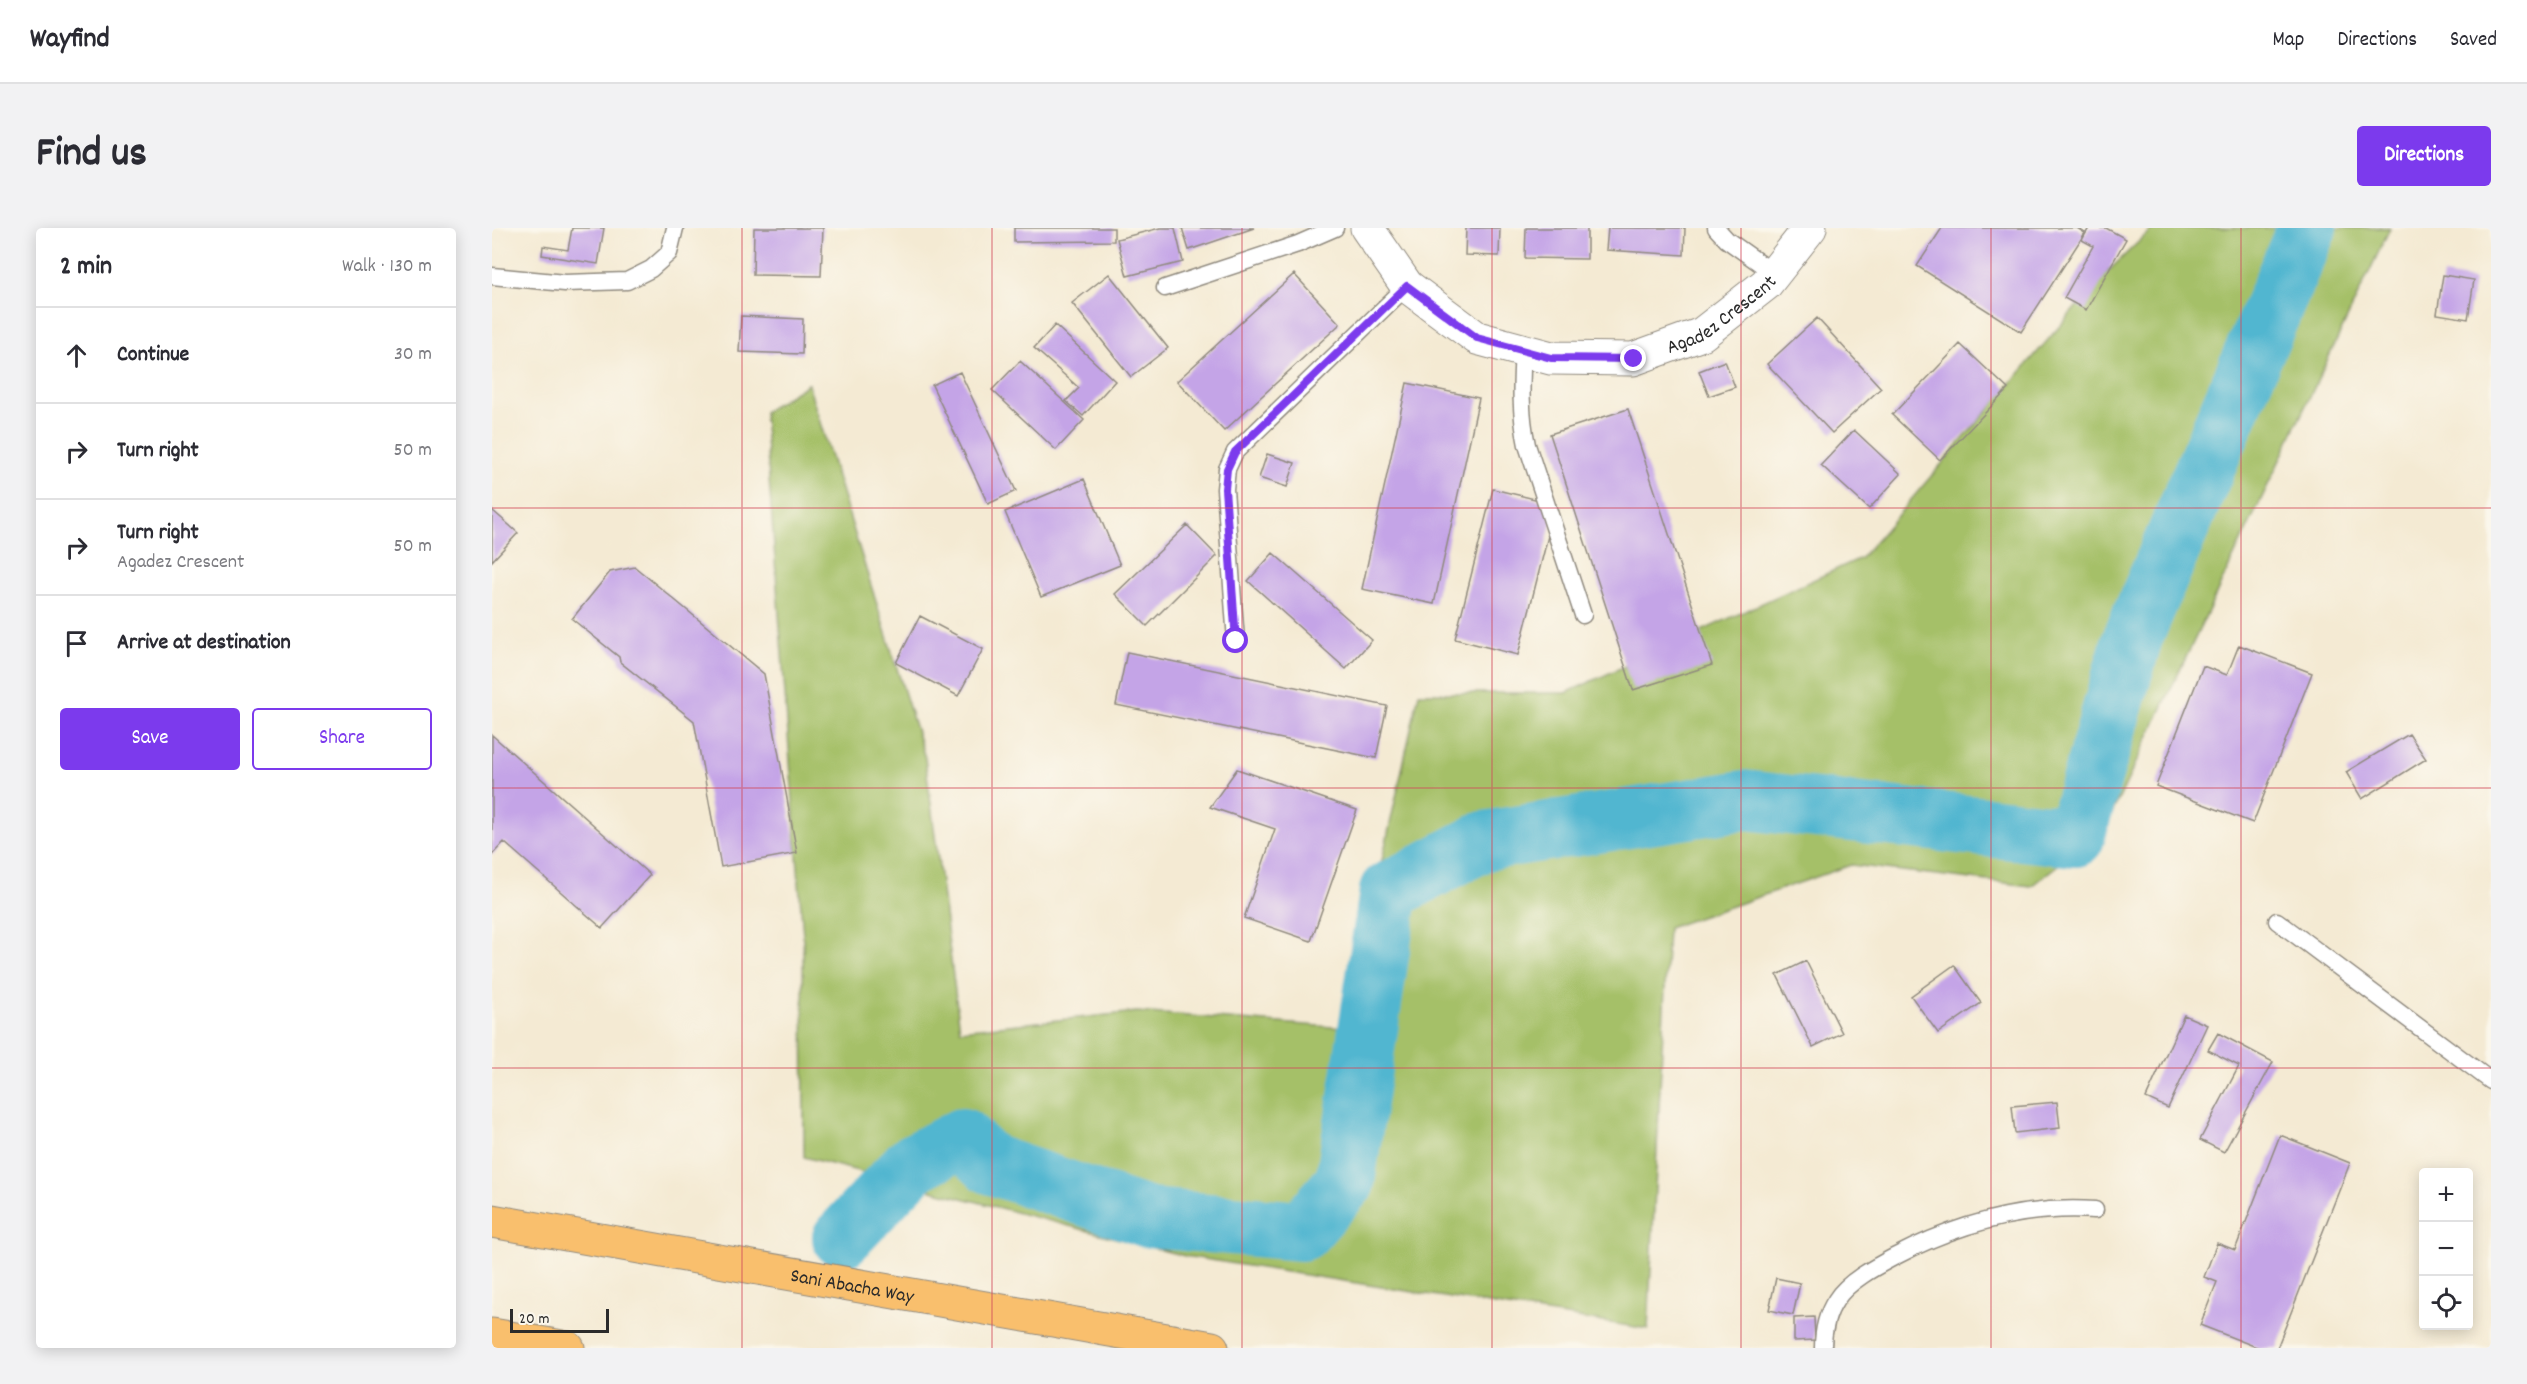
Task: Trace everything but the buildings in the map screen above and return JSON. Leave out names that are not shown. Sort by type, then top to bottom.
[{"type":"highway","name":"Sani Abacha Way","points":[[492,1221],[1212,1348]]},
{"type":"highway","points":[[492,1335],[568,1348]]},
{"type":"street","name":"Agadez Crescent","points":[[1367,228],[1407,286],[1477,338],[1551,358],[1634,359],[1702,334],[1766,284],[1810,228]]},
{"type":"lane","points":[[492,276],[565,283],[627,281],[651,269],[669,253],[675,228]]},
{"type":"lane","points":[[1166,288],[1298,244],[1335,228]]},
{"type":"lane","points":[[1716,228],[1727,240],[1775,274]]},
{"type":"lane","points":[[1236,641],[1225,489],[1227,469],[1235,452],[1407,286]]},
{"type":"lane","points":[[1523,350],[1520,394],[1524,435],[1583,615]]},
{"type":"lane","points":[[2277,921],[2491,1082]]},
{"type":"lane","points":[[1822,1348],[1823,1329],[1836,1299],[1868,1270],[1933,1237],[1991,1218],[2061,1208],[2095,1210]]},
{"type":"green space","points":[[2153,228],[2390,228],[2105,828],[2031,886],[1851,865],[1668,928],[1648,1329],[1185,1256],[804,1157],[803,936],[764,412],[808,384],[925,758],[960,1030],[1137,1012],[1345,1028],[1419,693],[1566,693],[1861,558],[2101,278]]},
{"type":"waterway","points":[[842,1238],[912,1164],[962,1138],[990,1164],[1149,1218],[1302,1231],[1345,1182],[1389,891],[1484,841],[1745,800],[2075,837],[2133,637],[2307,228]]},
{"type":"route","points":[[1236,641],[1225,489],[1227,469],[1235,452],[1407,286],[1477,338],[1551,358],[1634,359]]}]
